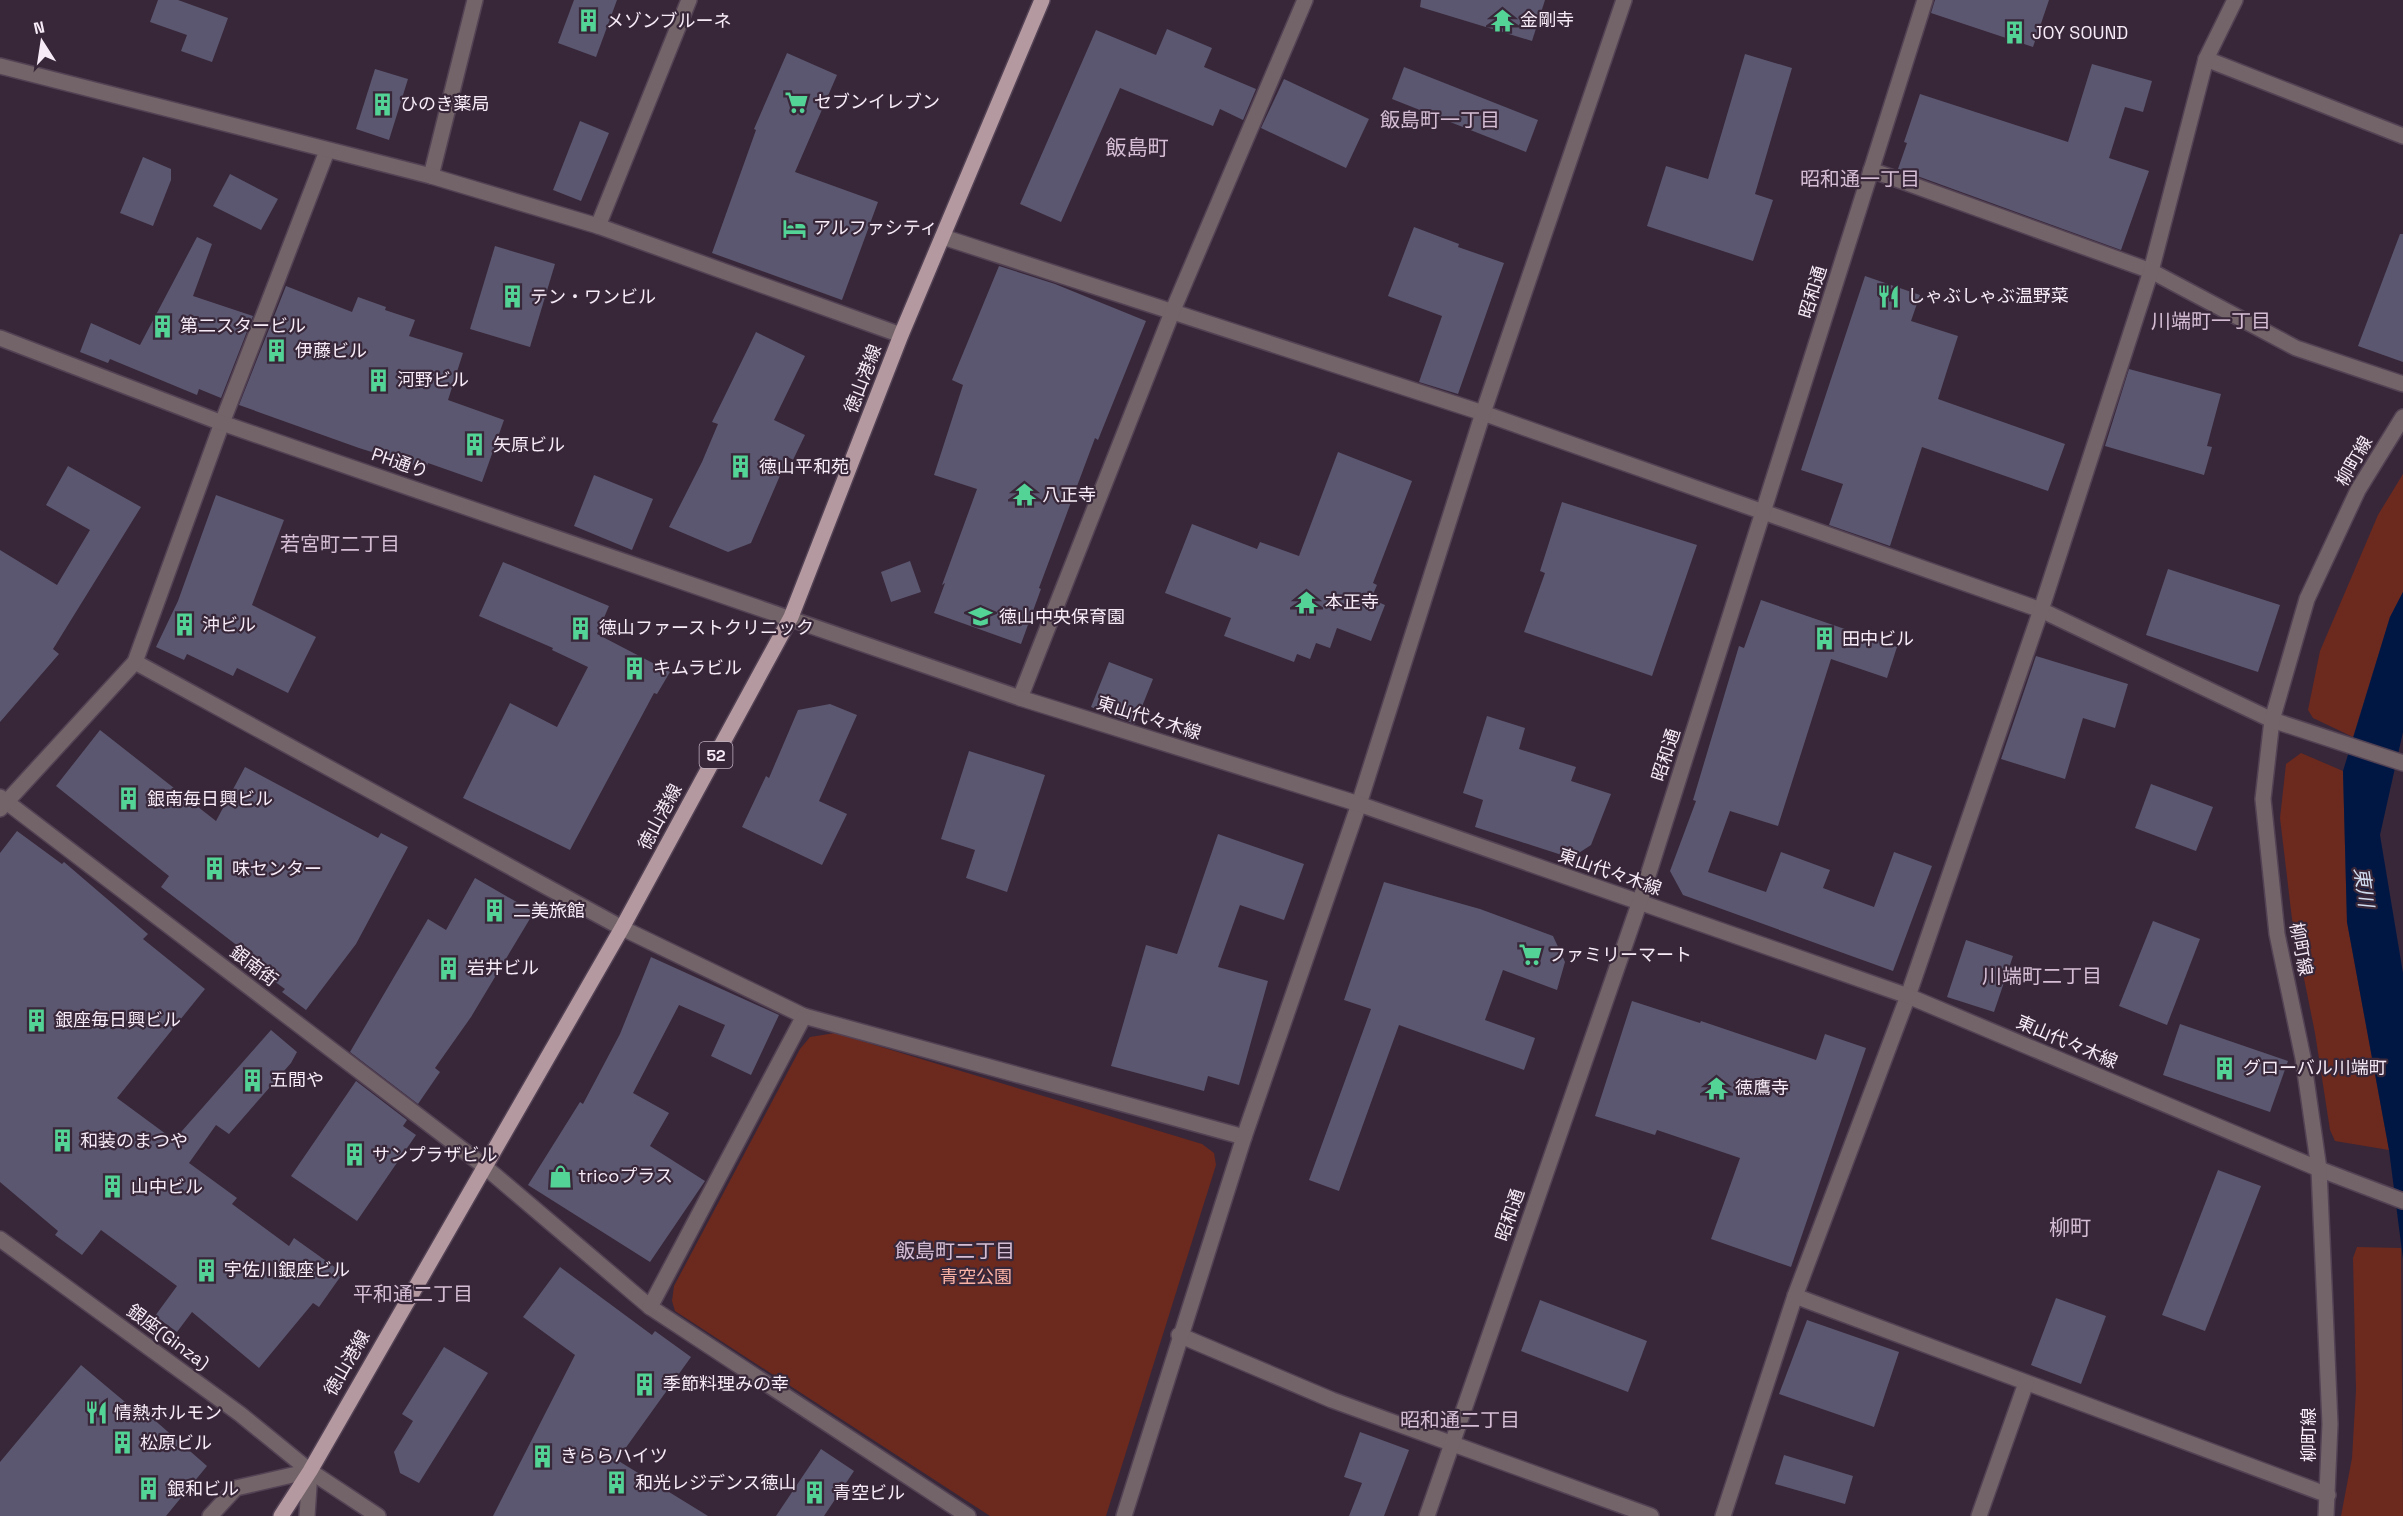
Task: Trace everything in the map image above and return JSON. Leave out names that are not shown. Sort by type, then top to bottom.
[{"type":"main road","name":"徳山港線","points":[[281,1516],[310,1471],[622,928],[791,617],[901,335],[1042,0]]},
{"type":"street","points":[[431,176],[474,0]]},
{"type":"street","points":[[598,226],[689,0]]},
{"type":"street","points":[[1020,698],[1173,310],[1305,0]]},
{"type":"street","points":[[1124,1516],[1179,1335],[1244,1137],[1359,804],[1483,413],[1624,0]]},
{"type":"street","name":"昭和通","points":[[1427,1516],[1450,1444],[1640,903],[1925,0]]},
{"type":"street","points":[[1723,1516],[1795,1296],[1908,996],[2041,610],[2151,271],[2206,59],[2235,0]]},
{"type":"street","points":[[2206,59],[2403,136]]},
{"type":"street","points":[[0,66],[431,176],[598,226],[901,335]]},
{"type":"street","points":[[2,803],[135,662],[222,423],[327,151]]},
{"type":"street","points":[[1871,170],[2151,271],[2296,348],[2403,384]]},
{"type":"street","points":[[943,237],[1173,310],[1483,413],[2041,610],[2272,720],[2403,764]]},
{"type":"street","name":"PH通り","points":[[0,338],[222,423],[791,617]]},
{"type":"street","name":"柳町線","points":[[2326,1516],[2330,1424],[2319,1169],[2303,1058],[2274,911],[2263,799],[2272,720],[2307,599],[2358,490],[2403,417]]},
{"type":"street","name":"東山代々木線","points":[[791,617],[1020,698],[1359,804],[1908,996],[2319,1169],[2403,1201]]},
{"type":"street","points":[[135,662],[622,928],[804,1016],[1244,1137]]},
{"type":"street","name":"銀南街","points":[[2,803],[484,1166],[650,1307],[968,1516]]},
{"type":"street","points":[[650,1307],[804,1016]]},
{"type":"street","name":"銀座(Ginza)","points":[[0,1239],[240,1414],[310,1471],[378,1516]]},
{"type":"street","points":[[1795,1296],[2328,1495]]},
{"type":"street","points":[[1179,1335],[1332,1400],[1651,1516]]},
{"type":"street","points":[[1979,1516],[2026,1383]]},
{"type":"street","points":[[210,1516],[236,1488],[310,1471],[307,1516]]},
{"type":"green space","points":[[2403,474],[2403,592],[2390,617],[2353,737],[2313,718],[2308,710],[2320,651],[2378,515]]},
{"type":"green space","points":[[2301,753],[2343,771],[2347,922],[2389,1150],[2335,1141],[2330,1130],[2315,1033],[2292,919],[2280,818],[2286,764]]},
{"type":"green space","name":"青空公園","points":[[835,1033],[1202,1144],[1214,1153],[1216,1165],[1106,1516],[990,1516],[675,1311],[672,1301],[674,1286],[800,1049],[810,1037]]},
{"type":"green space","points":[[2357,1247],[2401,1248],[2403,1516],[2341,1516],[2352,1458],[2356,1390],[2353,1258]]},
{"type":"water","name":"東川","points":[[2403,592],[2403,732],[2380,835],[2403,973],[2403,1259],[2389,1150],[2347,922],[2343,771],[2390,617]]},
{"type":"building","points":[[158,0],[178,0],[228,18],[212,62],[181,51],[187,35],[150,22]]},
{"type":"building","name":"メゾンブルーネ","points":[[574,0],[617,0],[596,57],[558,43]]},
{"type":"building","name":"金剛寺","points":[[1421,0],[1545,0],[1532,41],[1420,7]]},
{"type":"building","name":"JOY SOUND","points":[[1935,0],[2049,0],[2033,47],[1931,13]]},
{"type":"building","points":[[1167,29],[1212,48],[1204,67],[1256,89],[1243,120],[1220,109],[1213,126],[1120,88],[1061,222],[1020,204],[1096,30],[1156,55]]},
{"type":"building","name":"アルファシティ","points":[[787,53],[837,75],[795,172],[878,202],[842,300],[712,253],[756,130],[754,129]]},
{"type":"building","points":[[1745,54],[1792,68],[1755,194],[1773,200],[1753,261],[1647,226],[1666,166],[1708,179]]},
{"type":"building","points":[[2092,64],[2152,81],[2143,112],[2125,107],[2109,158],[2149,171],[2121,250],[1898,169],[1907,143],[1904,142],[1920,94],[2068,142]]},
{"type":"building","points":[[1404,67],[1538,120],[1526,152],[1392,99]]},
{"type":"building","name":"ひのき薬局","points":[[375,69],[408,79],[389,140],[356,129]]},
{"type":"building","points":[[1284,79],[1369,119],[1346,168],[1261,128]]},
{"type":"building","points":[[580,121],[609,133],[581,201],[553,190]]},
{"type":"building","points":[[143,157],[171,169],[171,180],[153,226],[120,213]]},
{"type":"building","points":[[230,174],[278,199],[261,230],[213,206]]},
{"type":"building","points":[[1414,227],[1459,244],[1458,247],[1504,263],[1458,394],[1419,382],[1442,316],[1388,296]]},
{"type":"building","points":[[2400,234],[2403,234],[2403,362],[2358,346]]},
{"type":"building","points":[[197,237],[212,244],[193,296],[253,316],[221,398],[199,389],[197,395],[110,359],[108,363],[80,352],[91,323],[140,345]]},
{"type":"building","name":"テン・ワンビル","points":[[495,246],[555,264],[530,347],[470,329]]},
{"type":"building","points":[[999,266],[1055,284],[1146,321],[1098,440],[1095,438],[1039,588],[1041,589],[1021,644],[934,613],[977,489],[934,475],[963,385],[952,380]]},
{"type":"building","points":[[1865,276],[1920,295],[1911,321],[1958,336],[1938,399],[2065,444],[2048,491],[1922,447],[1890,546],[1829,525],[1843,484],[1801,470]]},
{"type":"building","points":[[286,286],[352,312],[358,297],[386,307],[385,310],[415,320],[409,336],[463,353],[448,400],[504,420],[482,482],[428,463],[426,469],[359,448],[239,405]]},
{"type":"building","points":[[756,332],[805,356],[774,420],[805,435],[793,460],[788,457],[751,543],[728,552],[669,527],[702,462],[718,424],[712,422]]},
{"type":"building","points":[[2129,369],[2221,394],[2207,446],[2212,447],[2204,475],[2105,446]]},
{"type":"building","points":[[1338,452],[1412,481],[1373,583],[1377,585],[1371,599],[1385,605],[1371,641],[1337,628],[1330,648],[1316,643],[1310,659],[1297,654],[1294,662],[1224,636],[1231,618],[1165,593],[1192,524],[1257,549],[1260,542],[1299,556]]},
{"type":"building","points":[[68,466],[141,507],[53,649],[59,654],[0,722],[0,550],[57,585],[90,530],[46,505]]},
{"type":"building","points":[[594,475],[653,499],[632,550],[574,526]]},
{"type":"building","points":[[216,495],[284,520],[252,605],[316,637],[288,693],[237,668],[233,676],[187,654],[184,660],[156,647],[178,601]]},
{"type":"building","points":[[1562,502],[1697,545],[1652,676],[1524,632],[1545,573],[1540,571]]},
{"type":"building","points":[[910,561],[921,592],[891,602],[881,572]]},
{"type":"building","points":[[503,562],[609,606],[597,634],[670,672],[657,694],[654,693],[570,850],[463,798],[510,703],[557,727],[588,667],[552,650],[553,648],[479,616]]},
{"type":"building","points":[[2168,569],[2280,605],[2258,672],[2146,635]]},
{"type":"building","points":[[1761,600],[1897,647],[1887,678],[1831,659],[1778,826],[1730,811],[1708,872],[1766,892],[1781,852],[1830,870],[1823,888],[1874,907],[1894,852],[1932,866],[1893,971],[1683,895],[1670,871],[1696,801],[1693,800],[1739,646],[1744,648]]},
{"type":"building","points":[[2036,656],[2128,684],[2115,728],[2083,718],[2065,779],[2001,759]]},
{"type":"building","points":[[1109,662],[1153,679],[1135,724],[1091,707]]},
{"type":"building","points":[[830,704],[857,715],[819,801],[847,814],[822,865],[742,827],[766,776],[769,778],[798,710]]},
{"type":"building","points":[[1487,716],[1525,728],[1519,749],[1576,767],[1571,781],[1611,794],[1591,845],[1571,858],[1475,827],[1483,800],[1463,793]]},
{"type":"building","points":[[100,730],[216,821],[245,767],[378,838],[381,833],[408,847],[356,944],[306,1010],[282,992],[285,989],[252,965],[256,960],[161,887],[169,876],[56,786]]},
{"type":"building","points":[[969,751],[1045,775],[1007,892],[966,878],[975,850],[941,839]]},
{"type":"building","points":[[2151,784],[2213,807],[2196,851],[2135,828]]},
{"type":"building","points":[[17,831],[62,864],[64,862],[148,934],[143,939],[205,989],[117,1098],[174,1140],[271,1030],[297,1052],[291,1063],[229,1134],[216,1125],[189,1163],[237,1198],[232,1204],[289,1246],[294,1238],[343,1273],[319,1307],[313,1303],[259,1368],[192,1312],[177,1332],[155,1316],[177,1286],[101,1230],[82,1255],[55,1235],[58,1231],[0,1182],[0,853]]},
{"type":"building","points":[[1218,834],[1304,864],[1284,920],[1240,905],[1218,967],[1268,981],[1239,1085],[1208,1076],[1204,1091],[1111,1066],[1146,945],[1177,954]]},
{"type":"building","points":[[475,878],[534,912],[471,1017],[435,1068],[440,1072],[418,1104],[350,1052],[428,919],[446,930]]},
{"type":"building","points":[[1384,882],[1480,909],[1553,936],[1565,962],[1557,990],[1503,970],[1485,1020],[1535,1038],[1524,1070],[1399,1025],[1339,1191],[1309,1180],[1371,1009],[1344,1000]]},
{"type":"building","points":[[2153,921],[2200,939],[2167,1025],[2119,1006]]},
{"type":"building","points":[[1966,940],[2013,956],[1994,1012],[1947,997]]},
{"type":"building","points":[[651,957],[779,1015],[751,1075],[711,1056],[725,1025],[679,1005],[633,1093],[669,1113],[650,1146],[705,1181],[650,1262],[528,1185],[580,1102],[583,1104],[620,1034]]},
{"type":"building","points":[[1632,1001],[1700,1023],[1701,1021],[1816,1060],[1825,1034],[1866,1048],[1791,1267],[1711,1239],[1740,1158],[1657,1130],[1655,1135],[1595,1116]]},
{"type":"building","name":"グローバル川端町","points":[[2180,1024],[2288,1061],[2270,1112],[2163,1075]]},
{"type":"building","name":"サンプラザビル","points":[[356,1081],[407,1120],[403,1126],[416,1135],[357,1221],[291,1176]]},
{"type":"building","points":[[2218,1170],[2261,1186],[2205,1331],[2162,1315]]},
{"type":"building","points":[[560,1267],[652,1335],[655,1331],[691,1357],[617,1460],[708,1516],[493,1516],[575,1355],[523,1317]]},
{"type":"building","points":[[2056,1298],[2106,1316],[2081,1384],[2031,1365]]},
{"type":"building","points":[[1540,1300],[1647,1341],[1628,1392],[1521,1351]]},
{"type":"building","points":[[1807,1320],[1899,1352],[1874,1427],[1779,1394]]},
{"type":"building","points":[[444,1347],[488,1373],[419,1483],[400,1473],[394,1452],[413,1421],[402,1414]]},
{"type":"building","points":[[81,1365],[131,1407],[135,1403],[207,1466],[166,1516],[0,1516],[0,1462]]},
{"type":"building","points":[[1360,1432],[1409,1450],[1384,1516],[1349,1516],[1362,1483],[1344,1477]]},
{"type":"building","name":"青空ビル","points":[[821,1449],[854,1471],[824,1516],[776,1516]]},
{"type":"building","points":[[1784,1455],[1853,1476],[1845,1504],[1775,1484]]},
{"type":"place","name":"金剛寺","points":[[1502,20]]},
{"type":"place","name":"メゾンブルーネ","points":[[588,21]]},
{"type":"place","name":"JOY SOUND","points":[[2014,33]]},
{"type":"place","name":"セブンイレブン","points":[[796,102]]},
{"type":"place","name":"ひのき薬局","points":[[382,104]]},
{"type":"place","name":"アルファシティ","points":[[795,228]]},
{"type":"place","name":"しゃぶしゃぶ温野菜","points":[[1889,296]]},
{"type":"place","name":"テン・ワンビル","points":[[512,297]]},
{"type":"place","name":"第二スタービル","points":[[162,326]]},
{"type":"place","name":"伊藤ビル","points":[[277,351]]},
{"type":"place","name":"河野ビル","points":[[379,380]]},
{"type":"place","name":"矢原ビル","points":[[475,445]]},
{"type":"place","name":"徳山平和苑","points":[[741,467]]},
{"type":"place","name":"八正寺","points":[[1024,495]]},
{"type":"place","name":"本正寺","points":[[1307,602]]},
{"type":"place","name":"徳山中央保育園","points":[[981,617]]},
{"type":"place","name":"沖ビル","points":[[184,625]]},
{"type":"place","name":"徳山ファーストクリニック","points":[[581,628]]},
{"type":"place","name":"田中ビル","points":[[1824,639]]},
{"type":"place","name":"キムラビル","points":[[635,668]]},
{"type":"place","name":"銀南毎日興ビル","points":[[129,799]]},
{"type":"place","name":"味センター","points":[[214,869]]},
{"type":"place","name":"二美旅館","points":[[495,911]]},
{"type":"place","name":"ファミリーマート","points":[[1530,955]]},
{"type":"place","name":"岩井ビル","points":[[449,968]]},
{"type":"place","name":"銀座毎日興ビル","points":[[37,1020]]},
{"type":"place","name":"グローバル川端町","points":[[2225,1068]]},
{"type":"place","name":"五間や","points":[[252,1080]]},
{"type":"place","name":"徳鷹寺","points":[[1717,1088]]},
{"type":"place","name":"和装のまつや","points":[[62,1141]]},
{"type":"place","name":"サンプラザビル","points":[[354,1155]]},
{"type":"place","name":"tricoプラス","points":[[560,1176]]},
{"type":"place","name":"山中ビル","points":[[113,1187]]},
{"type":"place","name":"宇佐川銀座ビル","points":[[206,1270]]},
{"type":"place","name":"季節料理みの幸","points":[[645,1384]]},
{"type":"place","name":"情熱ホルモン","points":[[96,1413]]},
{"type":"place","name":"松原ビル","points":[[122,1443]]},
{"type":"place","name":"きららハイツ","points":[[542,1456]]},
{"type":"place","name":"和光レジデンス徳山","points":[[617,1483]]},
{"type":"place","name":"銀和ビル","points":[[149,1489]]},
{"type":"place","name":"青空ビル","points":[[815,1493]]},
{"type":"district","name":"飯島町一丁目","points":[[1440,120]]},
{"type":"district","name":"飯島町","points":[[1137,148]]},
{"type":"district","name":"昭和通一丁目","points":[[1860,179]]},
{"type":"district","name":"川端町一丁目","points":[[2211,321]]},
{"type":"district","name":"若宮町二丁目","points":[[340,544]]},
{"type":"district","name":"川端町二丁目","points":[[2042,976]]},
{"type":"district","name":"柳町","points":[[2070,1228]]},
{"type":"district","name":"飯島町二丁目","points":[[955,1251]]},
{"type":"district","name":"平和通二丁目","points":[[413,1294]]},
{"type":"district","name":"昭和通二丁目","points":[[1460,1420]]}]
